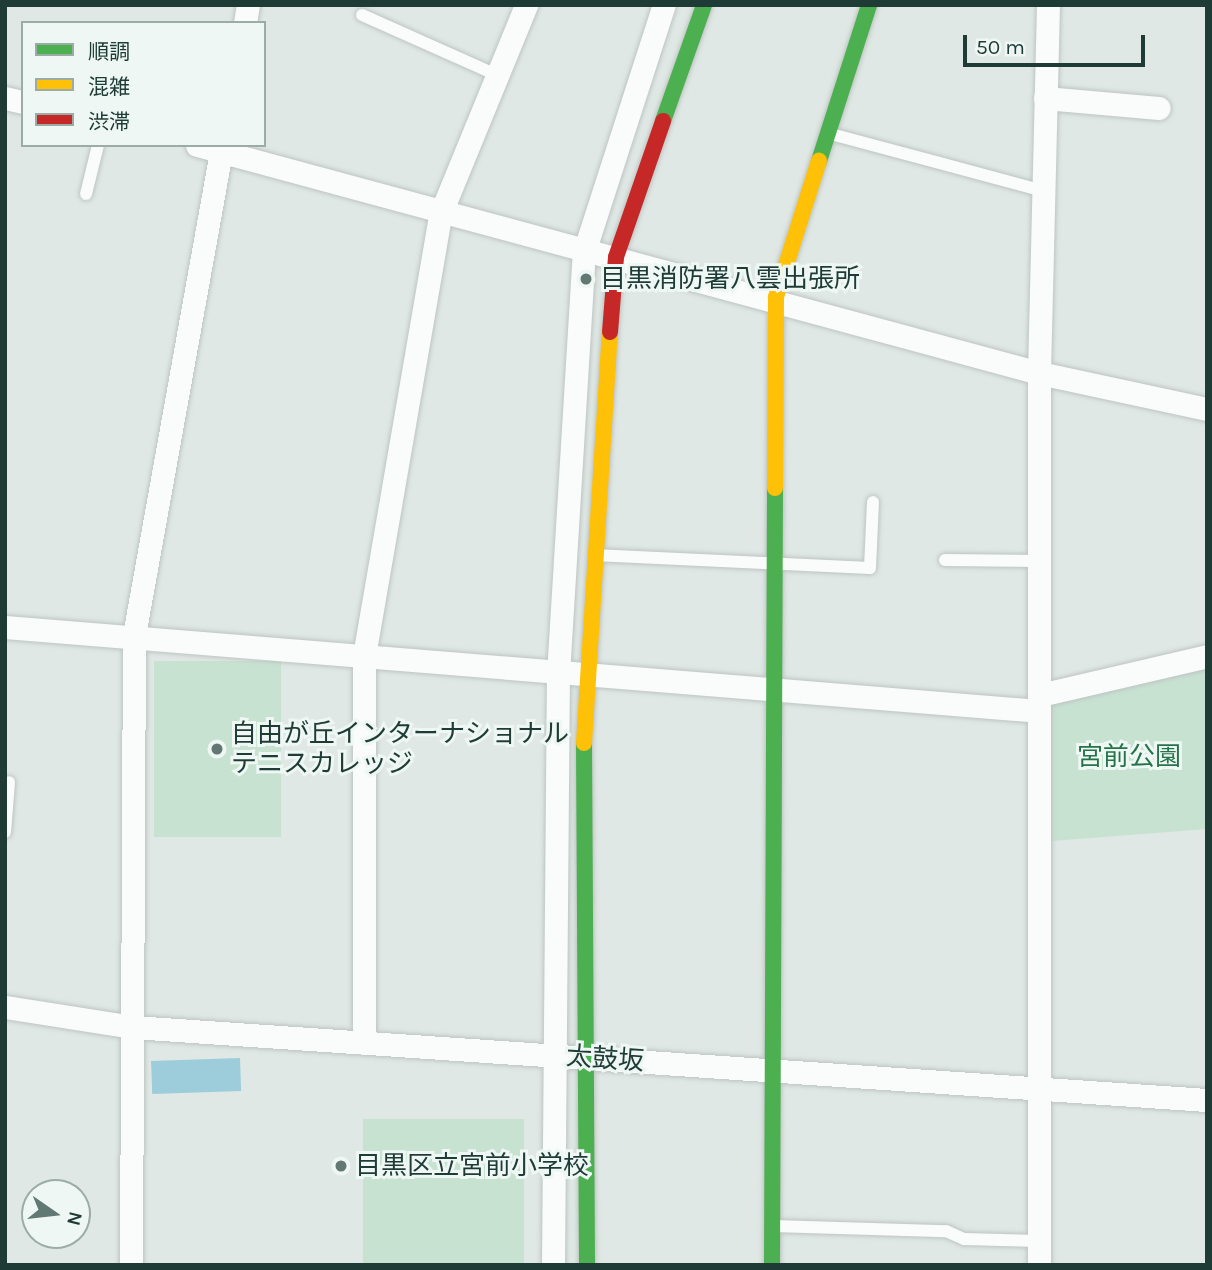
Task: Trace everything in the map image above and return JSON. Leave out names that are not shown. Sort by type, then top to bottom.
[{"type":"street","points":[[364,1042],[364,656],[440,215],[526,5]]},
{"type":"street","points":[[553,1265],[552,1055],[558,674],[584,252],[664,5]]},
{"type":"street","points":[[587,1265],[584,676],[616,257],[704,5]]},
{"type":"street","points":[[772,1265],[769,1072],[776,297],[869,5]]},
{"type":"street","points":[[1039,1265],[1039,373],[1048,5]]},
{"type":"street","points":[[1045,98],[1159,108]]},
{"type":"street","points":[[131,1265],[134,635],[221,148],[440,215],[776,297],[1039,373],[1207,409]]},
{"type":"street","points":[[5,626],[771,690],[1039,703],[1207,656]]},
{"type":"street","name":"太鼓坂","points":[[5,1007],[133,1027],[1207,1100]]},
{"type":"lane","points":[[362,15],[497,75]]},
{"type":"lane","points":[[828,133],[1043,191]]},
{"type":"lane","points":[[86,194],[98,147]]},
{"type":"lane","points":[[593,555],[870,568],[873,502]]},
{"type":"lane","points":[[945,560],[1039,561]]},
{"type":"lane","points":[[5,832],[9,782]]},
{"type":"lane","points":[[773,1226],[946,1230],[964,1240],[1039,1241]]},
{"type":"green space","name":"自由が丘インターナショナル テニスカレッジ","points":[[154,661],[281,661],[281,837],[154,837]]},
{"type":"green space","name":"宮前公園","points":[[1207,661],[1207,829],[1039,842],[1040,695]]},
{"type":"green space","points":[[363,1119],[524,1119],[524,1265],[363,1265]]},
{"type":"water","points":[[240,1058],[241,1091],[152,1094],[151,1061]]},
{"type":"traffic: fast","points":[[663,121],[704,5]]},
{"type":"traffic: fast","points":[[819,161],[869,5]]},
{"type":"traffic: fast","points":[[772,1265],[775,488]]},
{"type":"traffic: fast","points":[[584,743],[587,1265]]},
{"type":"traffic: slow","points":[[775,488],[776,297],[819,161]]},
{"type":"traffic: slow","points":[[584,743],[610,332]]},
{"type":"traffic: jam","points":[[610,332],[616,257],[663,121]]},
{"type":"place","name":"目黒消防署八雲出張所","points":[[586,279]]},
{"type":"place","name":"自由が丘インターナショナル テニスカレッジ","points":[[217,749]]},
{"type":"place","name":"目黒区立宮前小学校","points":[[341,1166]]}]
